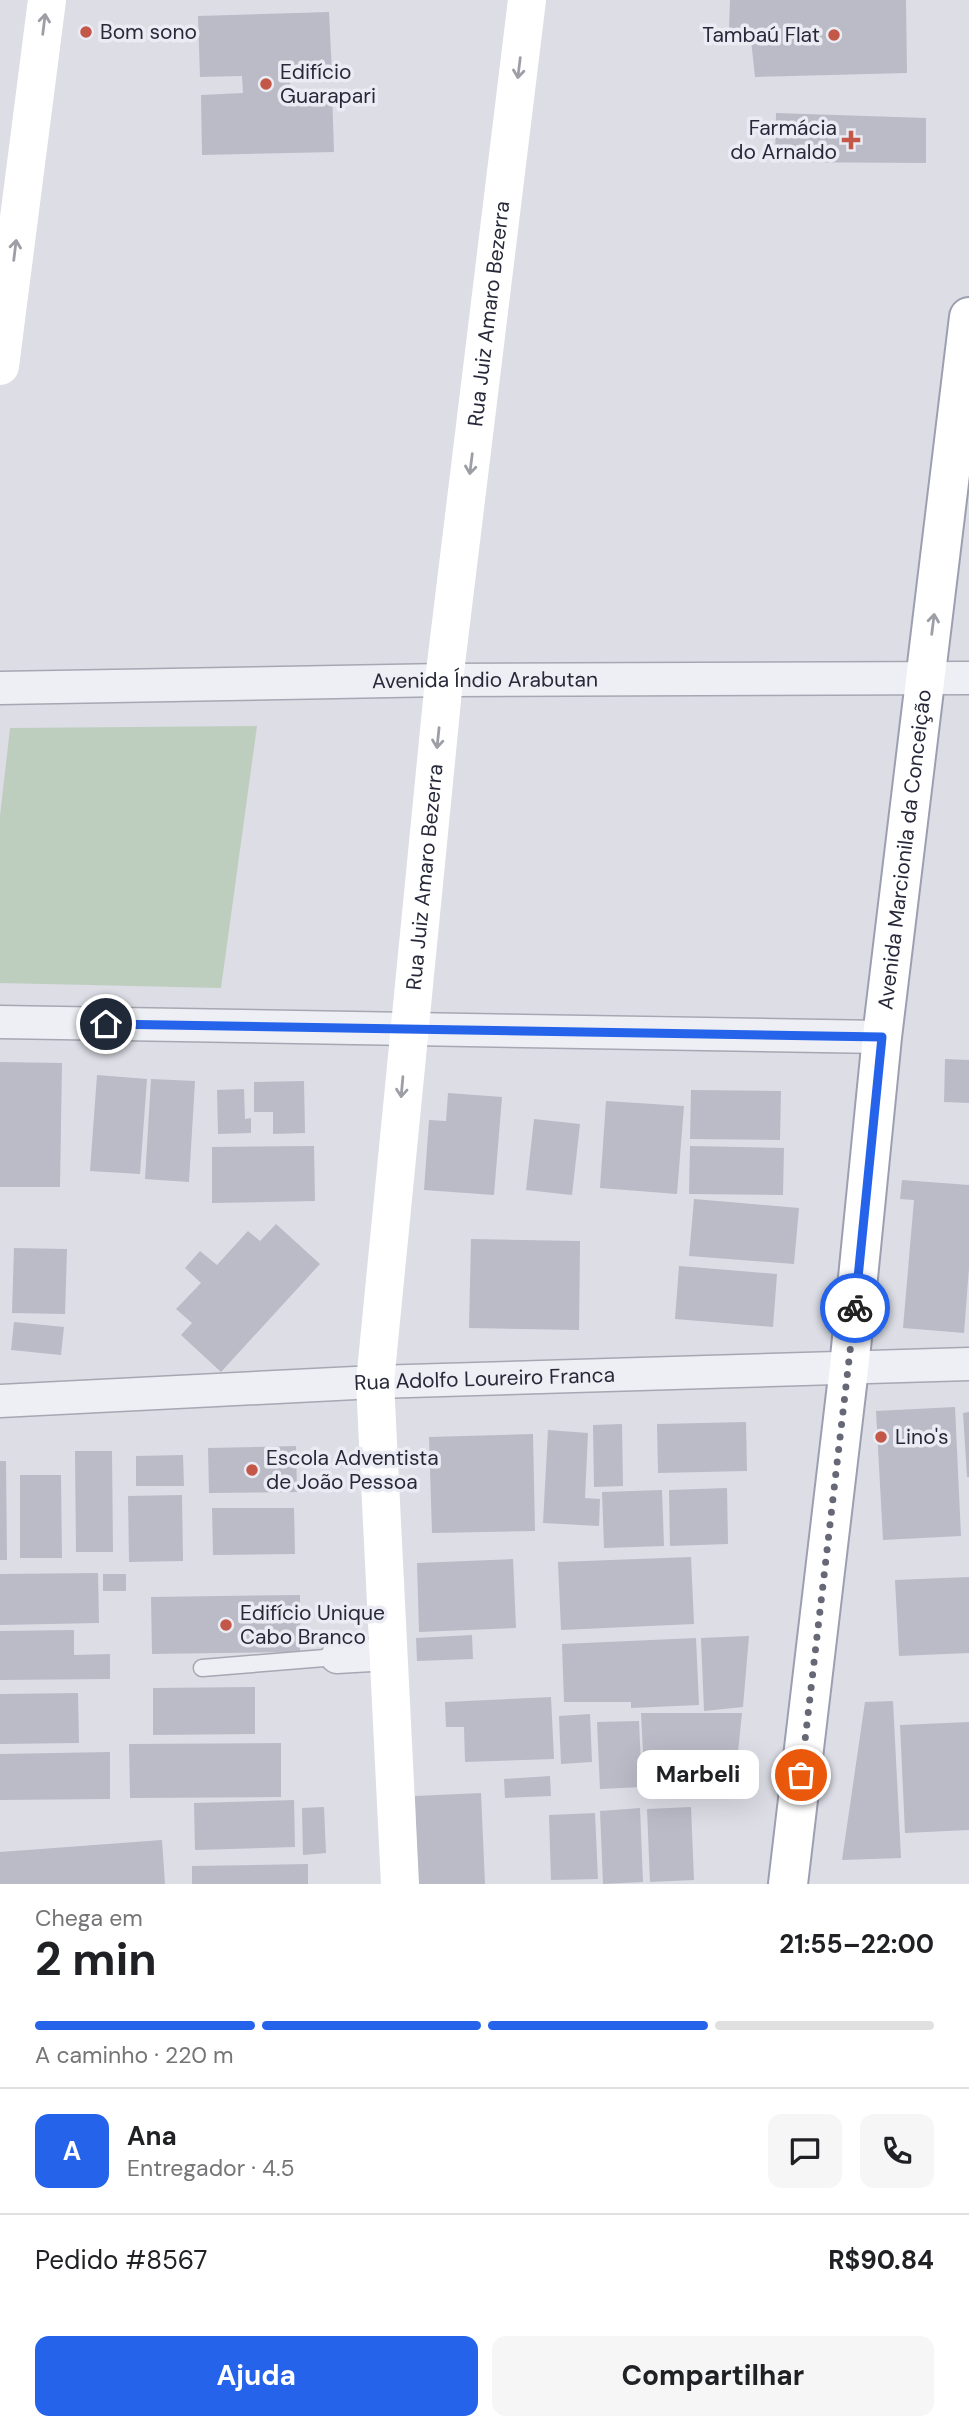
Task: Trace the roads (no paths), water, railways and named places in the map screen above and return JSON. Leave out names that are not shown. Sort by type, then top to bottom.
[{"type":"main road","points":[[0,360],[47,0]]},
{"type":"main road","name":"Rua Juiz Amaro Bezerra","points":[[400,1884],[375,1382],[444,680],[527,0]]},
{"type":"main road","name":"Avenida Marcionila da Conceição","points":[[788,1884],[849,1368],[882,1037],[969,317]]},
{"type":"street","name":"Avenida Índio Arabutan","points":[[0,688],[444,680],[969,678]]},
{"type":"street","points":[[0,1022],[882,1037]]},
{"type":"street","name":"Rua Adolfo Loureiro Franca","points":[[0,1401],[375,1382],[969,1364]]},
{"type":"street","points":[[337,1657],[388,1654]]},
{"type":"lane","points":[[202,1668],[337,1657]]},
{"type":"place","name":"Bom sono","points":[[86,32]]},
{"type":"place","name":"Tambaú Flat","points":[[834,35]]},
{"type":"place","name":"Edifício Guarapari","points":[[266,84]]},
{"type":"place","name":"Farmácia do Arnaldo","points":[[851,140]]},
{"type":"place","name":"Lino's","points":[[881,1437]]},
{"type":"place","name":"Escola Adventista de João Pessoa","points":[[252,1470]]},
{"type":"place","name":"Edifício Unique Cabo Branco","points":[[226,1625]]},
{"type":"place","name":"Marbeli","points":[[801,1775]]}]
